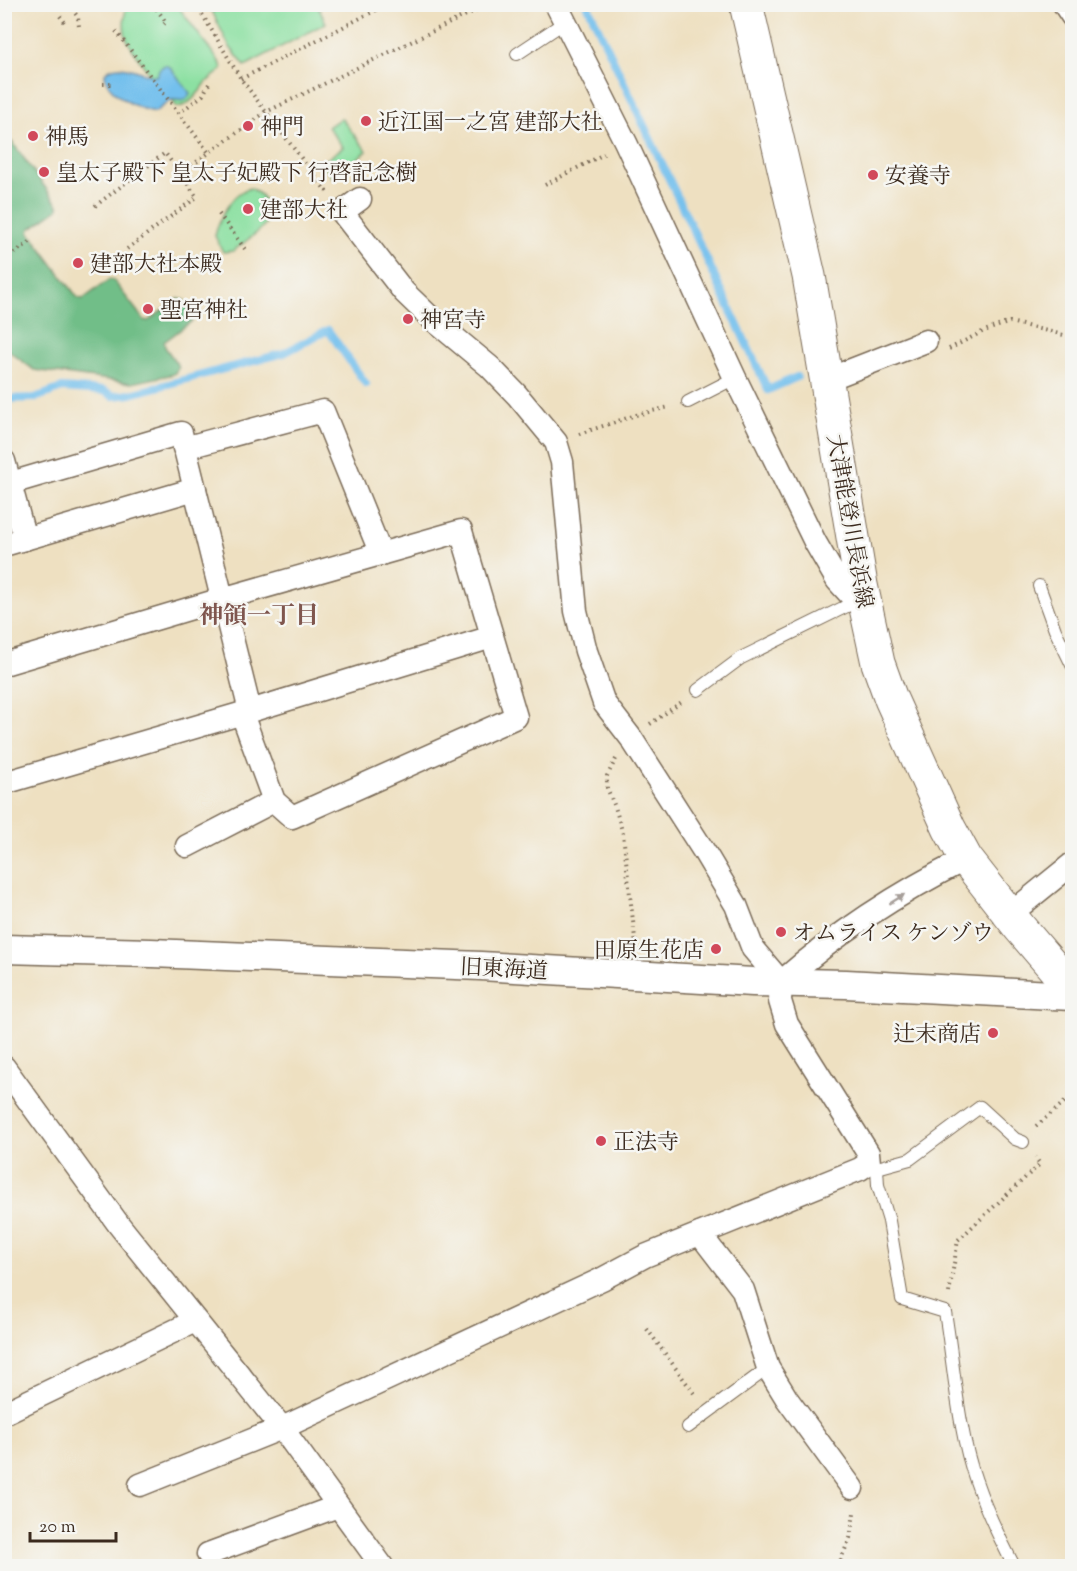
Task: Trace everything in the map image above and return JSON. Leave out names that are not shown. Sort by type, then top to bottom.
[{"type":"main road","name":"大津能登川長浜線","points":[[746,4],[809,276],[861,608],[878,663],[891,699],[949,828],[966,859],[1009,915],[1072,989]]},
{"type":"street","points":[[1064,4],[1072,16]]},
{"type":"street","points":[[560,13],[626,143],[735,378],[815,542],[837,580],[861,608]]},
{"type":"street","points":[[360,199],[342,212],[404,292],[431,318],[490,367],[518,395],[556,442],[562,462],[576,611],[586,651],[604,703],[632,738],[705,852],[736,905],[753,950],[782,982]]},
{"type":"street","points":[[826,380],[926,341]]},
{"type":"street","points":[[184,448],[322,411],[381,554]]},
{"type":"street","points":[[4,664],[222,598],[461,531],[516,717],[292,818],[274,801],[246,712],[222,598],[195,489],[184,448],[181,433],[8,472],[15,542],[195,489]]},
{"type":"street","points":[[4,783],[246,712],[492,636]]},
{"type":"street","points":[[187,846],[274,801]]},
{"type":"street","points":[[140,1485],[282,1428],[602,1279],[645,1256],[860,1169],[873,1166],[868,1153],[787,1024],[780,1001],[782,982],[840,934],[966,859]]},
{"type":"street","points":[[1009,915],[1072,864]]},
{"type":"street","name":"旧東海道","points":[[4,949],[186,954],[1072,996]]},
{"type":"street","points":[[4,1067],[118,1226],[282,1428],[382,1566]]},
{"type":"street","points":[[700,1234],[743,1290],[768,1368],[787,1399],[852,1488]]},
{"type":"street","points":[[4,1413],[195,1321]]},
{"type":"street","points":[[208,1554],[338,1506]]},
{"type":"lane","points":[[517,54],[560,13]]},
{"type":"lane","points":[[688,402],[735,378]]},
{"type":"lane","points":[[1039,586],[1055,630],[1072,665]]},
{"type":"lane","points":[[698,690],[741,658],[861,608]]},
{"type":"lane","points":[[1014,1566],[993,1525],[975,1480],[963,1428],[945,1312],[902,1299],[889,1221],[873,1166],[910,1159],[980,1107],[1015,1139],[1023,1142]]},
{"type":"lane","points":[[688,1427],[768,1368]]},
{"type":"path","points":[[68,4],[78,17],[79,27]]},
{"type":"path","points":[[153,4],[166,22],[164,24]]},
{"type":"path","points":[[196,4],[241,79],[342,212]]},
{"type":"path","points":[[241,79],[388,4]]},
{"type":"path","points":[[179,175],[266,112],[489,4]]},
{"type":"path","points":[[60,16],[66,24]]},
{"type":"path","points":[[116,31],[209,153]]},
{"type":"path","points":[[183,110],[203,95],[211,80]]},
{"type":"path","points":[[103,84],[115,84]]},
{"type":"path","points":[[544,185],[626,143]]},
{"type":"path","points":[[95,206],[165,153],[179,175],[197,196],[127,249]]},
{"type":"path","points":[[219,214],[245,249]]},
{"type":"path","points":[[4,260],[33,240]]},
{"type":"path","points":[[926,341],[944,352],[984,331],[1010,321],[1072,337]]},
{"type":"path","points":[[556,442],[636,415],[688,402]]},
{"type":"path","points":[[636,975],[636,933],[623,834],[607,788],[607,776],[617,756],[632,738],[698,690]]},
{"type":"path","points":[[945,1312],[958,1240],[1040,1164],[1023,1142],[1027,1134],[1072,1096]]},
{"type":"path","points":[[647,1329],[707,1411]]},
{"type":"path","points":[[838,1566],[850,1538],[857,1500],[852,1488]]},
{"type":"green space","points":[[127,5],[177,5],[221,64],[222,70],[186,104],[177,107],[135,54],[124,29]]},
{"type":"green space","points":[[209,5],[317,5],[326,23],[245,66],[229,46]]},
{"type":"green space","points":[[341,118],[367,151],[332,177],[322,163],[343,147],[328,127]]},
{"type":"green space","points":[[5,140],[12,142],[58,205],[58,209],[29,232],[78,298],[83,299],[110,279],[114,281],[144,320],[148,321],[178,299],[184,300],[195,315],[192,321],[164,342],[179,367],[174,374],[132,383],[34,370],[5,348]]},
{"type":"green space","points":[[251,188],[265,201],[271,217],[259,231],[233,251],[223,252],[215,236],[220,222],[232,200],[244,190]]},
{"type":"water","points":[[165,65],[170,67],[190,93],[186,99],[171,100],[155,112],[140,108],[116,94],[106,81],[105,73],[115,67],[128,68],[156,76],[160,68]]},
{"type":"waterway","points":[[587,4],[768,390],[797,377]]},
{"type":"waterway","points":[[4,397],[6,399],[35,398],[62,388],[104,391],[113,396],[131,394],[284,353],[328,330],[366,384]]},
{"type":"place","name":"近江国一之宮 建部大社","points":[[366,121]]},
{"type":"place","name":"神門","points":[[248,126]]},
{"type":"place","name":"神馬","points":[[33,136]]},
{"type":"place","name":"皇太子殿下 皇太子妃殿下 行啓記念樹","points":[[44,172]]},
{"type":"place","name":"安養寺","points":[[873,175]]},
{"type":"place","name":"建部大社","points":[[248,209]]},
{"type":"place","name":"建部大社本殿","points":[[78,263]]},
{"type":"place","name":"聖宮神社","points":[[148,309]]},
{"type":"place","name":"神宮寺","points":[[408,319]]},
{"type":"place","name":"オムライス ケンゾウ","points":[[781,932]]},
{"type":"place","name":"田原生花店","points":[[716,949]]},
{"type":"place","name":"辻末商店","points":[[993,1033]]},
{"type":"place","name":"正法寺","points":[[601,1141]]},
{"type":"district","name":"神領一丁目","points":[[259,615]]}]
